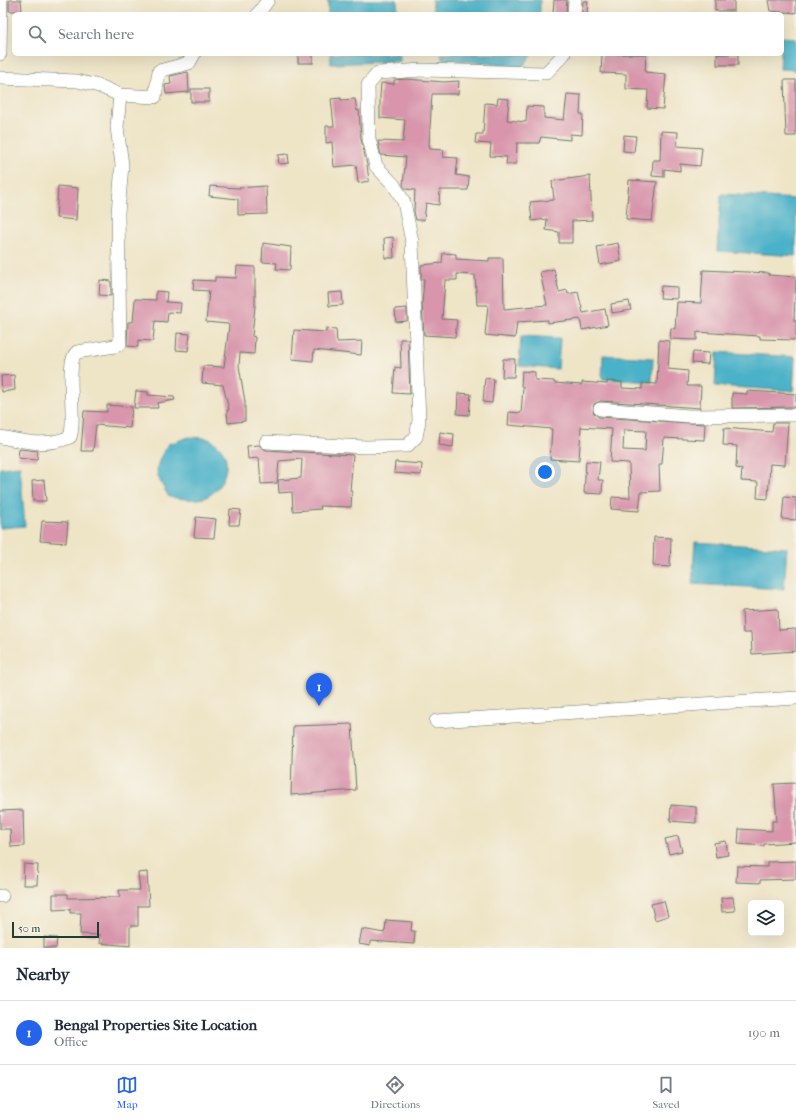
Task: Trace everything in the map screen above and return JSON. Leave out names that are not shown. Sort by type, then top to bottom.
[{"type":"street","points":[[0,54],[1,0]]},
{"type":"street","points":[[259,12],[268,0]]},
{"type":"street","points":[[574,12],[575,0]]},
{"type":"street","points":[[0,78],[77,81],[99,86],[120,96],[155,97],[159,71],[189,63],[193,56]]},
{"type":"street","points":[[266,442],[366,448],[407,446],[416,436],[419,421],[412,242],[404,202],[394,185],[376,166],[369,139],[368,85],[378,73],[422,70],[546,73],[562,56]]},
{"type":"street","points":[[0,437],[31,444],[48,443],[70,437],[72,362],[74,354],[77,352],[120,344],[118,213],[122,164],[117,127],[120,96]]},
{"type":"street","points":[[600,409],[690,416],[796,414]]},
{"type":"street","points":[[436,721],[796,698]]},
{"type":"water","points":[[328,0],[397,0],[398,12],[328,12]]},
{"type":"water","points":[[432,0],[540,0],[540,12],[434,12]]},
{"type":"water","points":[[784,37],[796,38],[796,70],[780,69],[781,56],[784,56]]},
{"type":"water","points":[[330,56],[400,56],[400,61],[331,64]]},
{"type":"water","points":[[441,56],[531,56],[523,67],[442,59]]},
{"type":"water","points":[[721,194],[796,199],[796,256],[717,251]]},
{"type":"water","points":[[521,336],[560,338],[558,369],[519,366]]},
{"type":"water","points":[[717,352],[795,357],[793,391],[715,386]]},
{"type":"water","points":[[603,355],[653,358],[652,382],[602,379]]},
{"type":"water","points":[[189,437],[209,439],[223,451],[226,467],[223,480],[216,490],[206,497],[192,499],[169,497],[158,476],[157,470],[160,459],[168,444]]},
{"type":"water","points":[[20,466],[25,526],[0,528],[0,468]]},
{"type":"water","points":[[695,542],[787,548],[784,589],[692,584]]},
{"type":"building","points":[[9,0],[21,0],[22,11],[9,11]]},
{"type":"building","points":[[554,0],[567,0],[566,12],[553,12]]},
{"type":"building","points":[[715,0],[734,0],[734,11],[715,11]]},
{"type":"building","points":[[768,0],[796,0],[796,13],[770,11]]},
{"type":"building","points":[[583,1],[588,1],[587,12],[582,12]]},
{"type":"building","points":[[298,56],[313,56],[313,63],[298,63]]},
{"type":"building","points":[[602,56],[646,56],[645,72],[666,74],[663,109],[647,108],[648,90],[626,89],[626,74],[601,73]]},
{"type":"building","points":[[717,56],[738,56],[738,65],[717,65]]},
{"type":"building","points":[[188,72],[189,92],[166,94],[165,85],[171,84],[170,76]]},
{"type":"building","points":[[406,79],[444,82],[459,81],[458,94],[432,94],[429,144],[430,149],[444,150],[443,157],[458,158],[456,175],[469,177],[468,190],[440,190],[439,205],[426,203],[424,220],[416,220],[414,211],[415,190],[406,189],[403,185],[406,157],[381,155],[378,141],[403,142],[405,120],[380,118],[380,96],[381,83],[394,84],[394,80]]},
{"type":"building","points":[[784,80],[796,80],[796,136],[786,136]]},
{"type":"building","points":[[191,89],[209,89],[209,102],[191,102]]},
{"type":"building","points":[[567,94],[581,95],[580,114],[583,114],[582,135],[570,134],[570,140],[541,137],[539,143],[517,143],[516,164],[506,164],[507,157],[490,156],[491,144],[475,143],[476,134],[483,134],[485,103],[497,104],[498,98],[509,99],[507,120],[526,122],[527,106],[544,107],[544,118],[564,120]]},
{"type":"building","points":[[341,98],[341,100],[355,99],[357,111],[359,110],[361,139],[369,181],[358,183],[356,165],[334,167],[332,142],[326,143],[326,126],[334,126],[331,99]]},
{"type":"building","points":[[661,131],[678,132],[677,146],[702,148],[700,166],[680,164],[680,171],[664,169],[664,177],[652,176],[653,160],[660,160]]},
{"type":"building","points":[[624,135],[636,136],[634,152],[623,151]]},
{"type":"building","points":[[288,154],[289,163],[279,164],[278,155]]},
{"type":"building","points":[[590,176],[592,220],[572,221],[572,243],[559,243],[559,232],[546,230],[547,219],[532,221],[530,202],[554,200],[552,181]]},
{"type":"building","points":[[629,180],[657,182],[652,221],[626,219]]},
{"type":"building","points":[[58,186],[78,188],[76,220],[56,218]]},
{"type":"building","points":[[210,186],[237,188],[266,186],[267,214],[238,215],[238,199],[209,196]]},
{"type":"building","points":[[393,237],[394,258],[385,258],[384,238]]},
{"type":"building","points":[[263,243],[291,247],[290,270],[276,269],[277,263],[262,262]]},
{"type":"building","points":[[618,243],[621,261],[600,265],[597,247]]},
{"type":"building","points":[[443,253],[456,254],[456,259],[489,261],[489,258],[503,258],[504,309],[547,305],[540,272],[554,269],[559,292],[567,290],[568,294],[578,292],[583,313],[605,309],[608,325],[582,330],[580,319],[548,323],[548,320],[517,322],[515,338],[485,335],[488,305],[477,305],[475,275],[457,274],[457,280],[445,280],[442,319],[457,320],[455,337],[424,335],[422,303],[424,279],[421,279],[421,265],[442,263]]},
{"type":"building","points":[[237,266],[255,267],[255,306],[252,336],[255,337],[254,354],[240,353],[239,366],[245,402],[245,421],[228,423],[227,410],[229,410],[223,385],[202,383],[203,366],[224,367],[229,326],[228,324],[206,322],[209,291],[193,290],[194,280],[215,281],[215,277],[236,278]]},
{"type":"building","points":[[703,270],[769,273],[769,275],[796,277],[794,321],[796,321],[796,340],[760,339],[760,336],[697,332],[697,340],[670,339],[671,328],[675,329],[677,302],[701,303]]},
{"type":"building","points":[[100,280],[111,281],[111,296],[99,295]]},
{"type":"building","points":[[661,286],[677,287],[677,299],[660,298]]},
{"type":"building","points":[[156,291],[167,292],[166,302],[181,303],[180,313],[168,312],[167,322],[155,321],[153,341],[138,340],[138,347],[127,346],[128,322],[133,322],[135,299],[156,300]]},
{"type":"building","points":[[342,292],[343,305],[329,306],[328,293]]},
{"type":"building","points":[[629,301],[631,310],[612,313],[611,304]]},
{"type":"building","points":[[407,308],[407,321],[396,322],[395,309]]},
{"type":"building","points":[[326,328],[336,329],[337,342],[362,341],[361,355],[314,350],[313,361],[292,359],[294,330],[326,332]]},
{"type":"building","points":[[177,333],[190,334],[188,351],[176,350]]},
{"type":"building","points":[[400,339],[408,339],[410,394],[393,393],[395,367],[401,368]]},
{"type":"building","points":[[659,340],[670,341],[668,369],[688,371],[687,386],[701,386],[700,408],[601,401],[594,404],[593,412],[599,417],[705,424],[704,440],[664,438],[662,464],[659,464],[660,491],[641,492],[639,511],[611,509],[612,497],[630,498],[629,463],[610,462],[612,429],[581,427],[579,461],[550,459],[552,429],[508,425],[509,412],[521,413],[523,387],[521,386],[522,371],[535,372],[535,380],[554,381],[554,383],[582,385],[582,382],[607,384],[607,381],[622,382],[622,388],[642,389],[642,383],[657,384]],"holes":[[[624,430],[646,431],[645,451],[623,450]]]},
{"type":"building","points":[[693,352],[709,353],[708,364],[692,363]]},
{"type":"building","points":[[503,359],[515,359],[514,377],[502,377]]},
{"type":"building","points":[[14,375],[15,390],[2,392],[1,376]]},
{"type":"building","points":[[485,378],[494,379],[492,403],[483,402]]},
{"type":"building","points":[[136,391],[148,392],[148,395],[174,397],[175,400],[157,403],[158,408],[134,408]]},
{"type":"building","points":[[747,391],[796,394],[796,407],[732,408],[732,393],[747,394]]},
{"type":"building","points":[[458,393],[471,394],[469,415],[457,414]]},
{"type":"building","points":[[107,405],[132,407],[130,428],[96,425],[93,451],[81,451],[84,411],[107,412]]},
{"type":"building","points":[[773,423],[788,423],[785,465],[770,464],[768,499],[757,498],[758,482],[741,481],[742,469],[736,468],[737,446],[723,445],[724,428],[772,432]]},
{"type":"building","points":[[440,432],[454,434],[453,447],[439,445]]},
{"type":"building","points":[[259,445],[266,450],[353,455],[350,491],[352,491],[351,507],[320,506],[321,509],[293,511],[292,492],[279,493],[278,480],[301,478],[302,459],[279,461],[277,483],[261,484],[259,458],[248,459],[247,446]]},
{"type":"building","points":[[19,449],[38,451],[37,460],[18,458]]},
{"type":"building","points":[[586,461],[600,462],[598,480],[603,480],[602,494],[584,493]]},
{"type":"building","points":[[395,462],[422,464],[421,475],[394,473]]},
{"type":"building","points":[[44,480],[46,501],[33,501],[32,481]]},
{"type":"building","points":[[784,497],[796,498],[796,520],[782,519]]},
{"type":"building","points":[[230,509],[241,510],[239,525],[229,525]]},
{"type":"building","points":[[196,517],[216,519],[214,538],[194,537]]},
{"type":"building","points":[[42,521],[68,522],[66,543],[40,541]]},
{"type":"building","points":[[654,537],[671,538],[670,567],[653,566]]},
{"type":"building","points":[[778,609],[779,630],[796,629],[796,651],[752,654],[751,633],[743,633],[742,611]]},
{"type":"building","points":[[352,724],[356,790],[291,795],[293,726]]},
{"type":"building","points":[[796,783],[796,842],[764,844],[764,846],[738,844],[739,829],[772,831],[772,821],[777,821],[774,784]]},
{"type":"building","points":[[671,805],[696,807],[696,823],[670,821]]},
{"type":"building","points":[[23,810],[24,846],[11,847],[10,829],[0,829],[0,811]]},
{"type":"building","points":[[678,836],[682,851],[669,854],[665,839]]},
{"type":"building","points":[[726,841],[728,855],[716,857],[714,843]]},
{"type":"building","points":[[796,861],[796,879],[760,880],[760,883],[736,882],[737,866],[767,867],[767,862]]},
{"type":"building","points":[[24,864],[38,865],[37,885],[23,885]]},
{"type":"building","points":[[147,872],[149,906],[138,906],[138,926],[130,926],[130,946],[99,943],[100,935],[80,934],[81,913],[70,913],[70,909],[53,910],[53,894],[68,894],[68,898],[120,897],[119,890],[140,890],[138,873]]},
{"type":"building","points":[[733,897],[735,911],[722,912],[721,898]]},
{"type":"building","points":[[664,901],[668,916],[655,920],[651,904]]},
{"type":"building","points":[[386,920],[412,922],[411,931],[415,931],[414,944],[370,941],[370,946],[359,944],[362,929],[384,933]]},
{"type":"building","points":[[44,937],[57,938],[56,948],[44,948]]},
{"type":"place","name":"Bengal Properties Site Location","points":[[319,706]]}]
